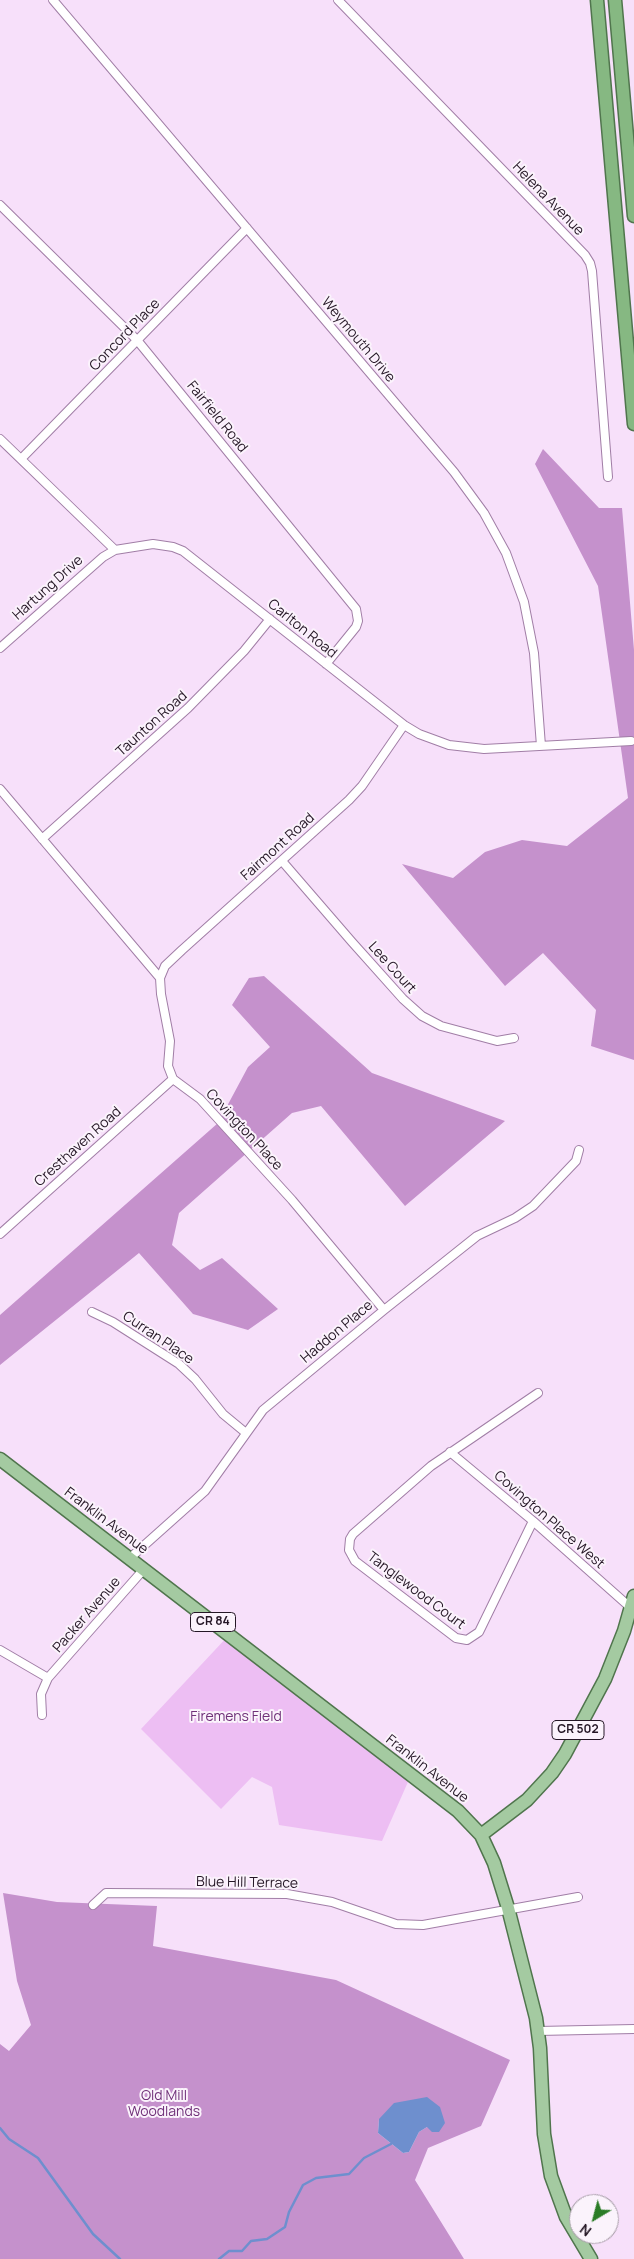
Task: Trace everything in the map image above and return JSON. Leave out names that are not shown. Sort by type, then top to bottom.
[{"type":"highway","points":[[597,0],[634,424]]},
{"type":"highway","points":[[616,0],[634,216]]},
{"type":"main road","name":"Franklin Avenue","points":[[0,1459],[458,1811],[481,1835],[494,1863],[508,1908],[538,2031],[544,2134],[551,2176],[566,2217],[591,2259]]},
{"type":"main road","name":"CR 502","points":[[481,1835],[527,1800],[552,1773],[565,1754],[605,1679],[633,1604]]},
{"type":"street","name":"Weymouth Drive","points":[[53,0],[468,489],[496,533],[515,575],[530,630],[541,746]]},
{"type":"street","name":"Helena Avenue","points":[[338,0],[585,255],[590,263],[608,477]]},
{"type":"street","name":"Fairfield Road","points":[[0,204],[137,340],[356,609],[358,620],[356,627],[326,664]]},
{"type":"street","name":"Concord Place","points":[[20,459],[247,228]]},
{"type":"street","points":[[0,439],[115,550]]},
{"type":"street","name":"Carlton Road","points":[[115,550],[153,544],[174,547],[183,551],[404,725],[433,740],[466,748],[631,741]]},
{"type":"street","name":"Hartung Drive","points":[[0,648],[103,557],[115,550]]},
{"type":"street","name":"Taunton Road","points":[[42,839],[196,701],[244,651],[270,619]]},
{"type":"street","name":"Fairmont Road","points":[[160,978],[165,966],[176,955],[349,800],[362,786],[404,725]]},
{"type":"street","points":[[0,789],[160,978],[161,994],[170,1041],[168,1066],[173,1079]]},
{"type":"street","name":"Lee Court","points":[[282,861],[403,999],[422,1016],[441,1026],[497,1041],[514,1038]]},
{"type":"street","name":"Cresthaven Road","points":[[0,1234],[173,1079]]},
{"type":"street","name":"Covington Place","points":[[173,1079],[200,1099],[292,1200],[384,1310]]},
{"type":"street","name":"Haddon Place","points":[[130,1558],[205,1491],[263,1410],[477,1236],[515,1218],[533,1206],[576,1161],[579,1150]]},
{"type":"street","name":"Curran Place","points":[[92,1312],[113,1322],[179,1364],[195,1379],[233,1425],[246,1433]]},
{"type":"street","name":"Tanglewood Court","points":[[533,1520],[479,1632],[467,1640],[456,1638],[355,1561],[349,1550],[350,1539],[353,1534],[392,1498],[450,1452],[538,1394]]},
{"type":"street","name":"Covington Place West","points":[[450,1452],[633,1604]]},
{"type":"street","name":"Packer Avenue","points":[[42,1715],[41,1694],[48,1678],[144,1569]]},
{"type":"street","points":[[4,1651],[48,1678]]},
{"type":"street","name":"Blue Hill Terrace","points":[[92,1905],[106,1893],[288,1894],[332,1902],[356,1909],[382,1920],[416,1925],[578,1897]]},
{"type":"street","points":[[538,2031],[634,2029]]},
{"type":"green space","points":[[543,449],[599,508],[622,508],[634,650],[634,1060],[591,1046],[596,1010],[543,953],[505,986],[402,864],[453,878],[485,852],[522,840],[567,846],[628,798],[598,586],[535,464]]},
{"type":"green space","points":[[264,976],[372,1073],[505,1121],[405,1206],[321,1106],[292,1113],[179,1213],[172,1245],[200,1270],[222,1258],[278,1309],[248,1330],[193,1314],[139,1253],[0,1365],[0,1315],[218,1123],[248,1067],[270,1047],[232,1005],[249,978]]},
{"type":"green space","name":"Firemens Field","points":[[229,1635],[411,1775],[382,1841],[279,1825],[272,1787],[252,1777],[221,1809],[141,1729]]},
{"type":"green space","name":"Old Mill Woodlands","points":[[3,1893],[57,1902],[157,1906],[153,1946],[336,1980],[510,2060],[481,2126],[428,2148],[415,2180],[464,2259],[0,2259],[0,2044],[9,2051],[31,2025],[17,1981]],"holes":[[[379,2119],[445,2122],[427,2127],[419,2132],[409,2152],[403,2153],[378,2133]]]},
{"type":"water","points":[[427,2097],[440,2107],[445,2123],[439,2132],[432,2132],[427,2127],[419,2132],[409,2152],[403,2153],[378,2133],[379,2119],[394,2103]]},
{"type":"waterway","points":[[0,2128],[9,2139],[38,2158],[93,2234],[120,2259]]},
{"type":"waterway","points":[[219,2259],[229,2251],[242,2251],[251,2241],[267,2239],[285,2227],[289,2212],[303,2185],[316,2178],[349,2174],[364,2158],[391,2144]]}]
